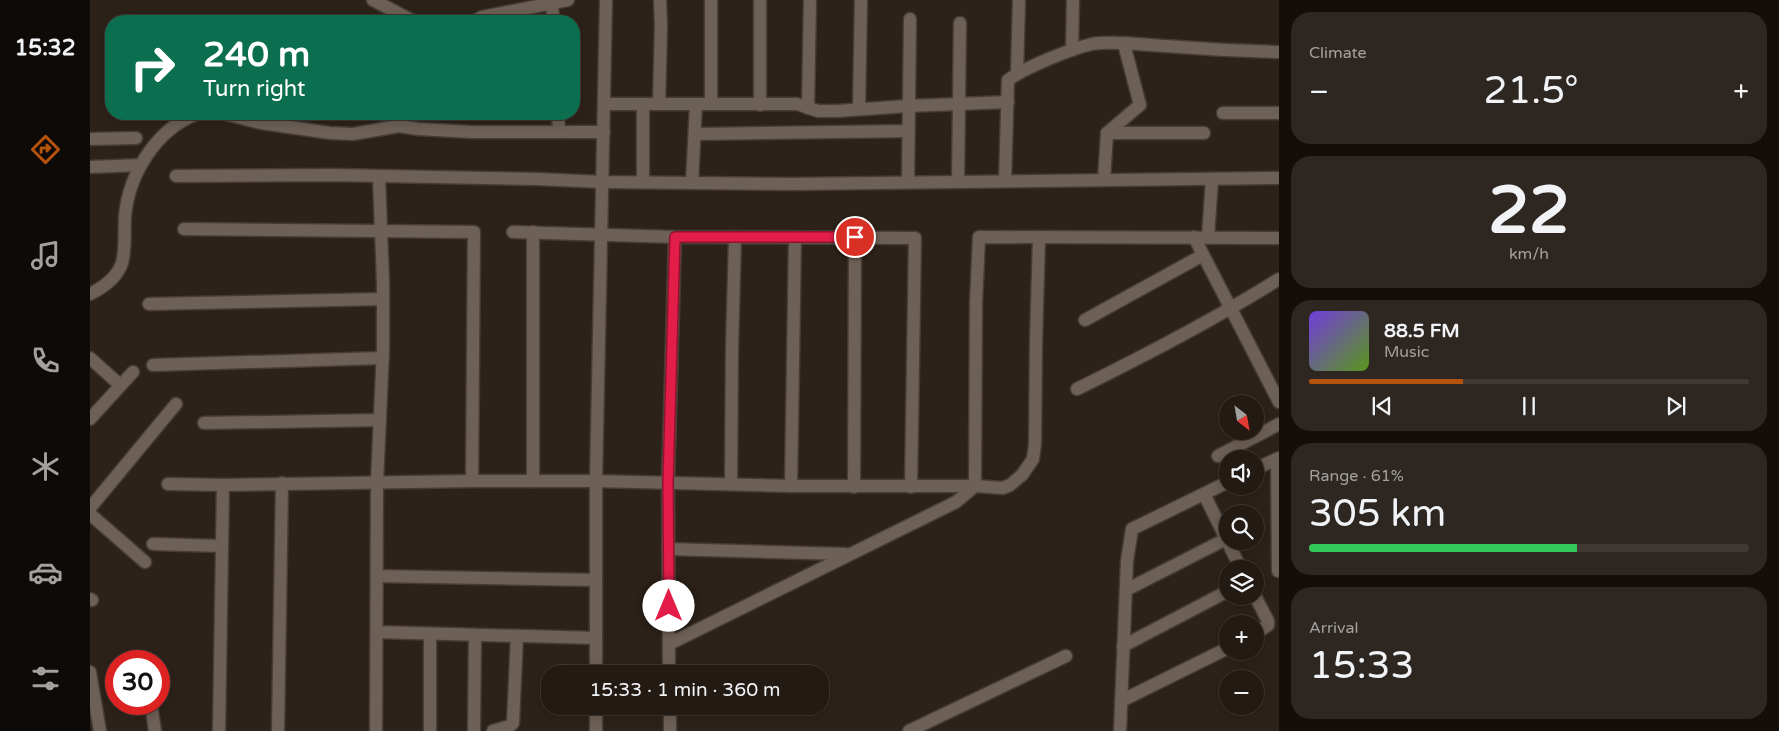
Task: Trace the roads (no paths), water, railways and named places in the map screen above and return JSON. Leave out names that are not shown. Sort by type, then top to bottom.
[{"type":"street","points":[[373,0],[402,15]]},
{"type":"street","points":[[491,15],[568,0]]},
{"type":"street","points":[[596,665],[596,481],[606,0]]},
{"type":"street","points":[[659,104],[662,26],[660,0]]},
{"type":"street","points":[[711,0],[711,104]]},
{"type":"street","points":[[760,0],[760,104]]},
{"type":"street","points":[[808,108],[810,0]]},
{"type":"street","points":[[859,109],[861,0]]},
{"type":"street","points":[[1017,74],[1019,0]]},
{"type":"street","points":[[1072,50],[1073,0]]},
{"type":"street","points":[[552,2],[553,15]]},
{"type":"street","points":[[908,182],[910,19]]},
{"type":"street","points":[[958,182],[960,23]]},
{"type":"street","points":[[1005,181],[1008,80],[1017,74],[1072,50],[1094,44],[1279,52]]},
{"type":"street","points":[[1104,180],[1107,133],[1140,105],[1124,44]]},
{"type":"street","points":[[605,104],[798,104],[818,110],[1008,102]]},
{"type":"street","points":[[642,182],[643,104]]},
{"type":"street","points":[[692,183],[696,104]]},
{"type":"street","points":[[1223,113],[1279,113]]},
{"type":"street","points":[[90,294],[111,282],[122,264],[125,241],[125,215],[137,170],[161,139],[184,120]]},
{"type":"street","points":[[251,120],[330,133],[353,134],[399,126],[472,132],[604,132]]},
{"type":"street","points":[[558,120],[559,132]]},
{"type":"street","points":[[695,134],[908,131]]},
{"type":"street","points":[[1107,133],[1204,132]]},
{"type":"street","points":[[90,139],[136,138]]},
{"type":"street","points":[[90,166],[141,165]]},
{"type":"street","points":[[176,176],[333,175],[603,182],[794,184],[1279,178]]},
{"type":"street","points":[[376,731],[377,483],[383,299],[379,177]]},
{"type":"street","points":[[1208,237],[1212,179]]},
{"type":"street","points":[[184,229],[474,232],[472,481]]},
{"type":"street","points":[[513,232],[735,238],[915,238],[912,487]]},
{"type":"street","points":[[533,232],[533,481]]},
{"type":"street","points":[[669,665],[668,483],[675,237]]},
{"type":"street","points":[[854,487],[855,237]]},
{"type":"street","points":[[669,644],[847,554],[956,502],[975,486],[976,304],[979,237],[1279,238]]},
{"type":"street","points":[[168,484],[596,481],[792,486],[975,486],[1004,488],[1022,476],[1033,459],[1035,444],[1039,237]]},
{"type":"street","points":[[1194,237],[1279,402]]},
{"type":"street","points":[[731,484],[735,238]]},
{"type":"street","points":[[792,486],[795,238]]},
{"type":"street","points":[[1085,320],[1203,256]]},
{"type":"street","points":[[1077,389],[1158,349],[1279,280]]},
{"type":"street","points":[[148,304],[383,299]]},
{"type":"street","points":[[90,358],[120,385]]},
{"type":"street","points":[[153,365],[382,358]]},
{"type":"street","points":[[90,419],[132,372]]},
{"type":"street","points":[[90,508],[176,404]]},
{"type":"street","points":[[204,423],[380,420]]},
{"type":"street","points":[[1218,456],[1279,424]]},
{"type":"street","points":[[1264,465],[1278,458],[1278,571]]},
{"type":"street","points":[[278,731],[282,483]]},
{"type":"street","points":[[219,731],[224,485]]},
{"type":"street","points":[[1120,731],[1127,561],[1132,529],[1219,486]]},
{"type":"street","points":[[1204,494],[1219,525]]},
{"type":"street","points":[[90,514],[146,562]]},
{"type":"street","points":[[1126,590],[1219,543]]},
{"type":"street","points":[[153,544],[222,546]]},
{"type":"street","points":[[668,549],[847,554]]},
{"type":"street","points":[[377,576],[596,580]]},
{"type":"street","points":[[1123,646],[1219,597]]},
{"type":"street","points":[[1260,605],[1268,621],[1268,625],[1264,629]]},
{"type":"street","points":[[377,632],[596,638]]},
{"type":"street","points":[[430,634],[430,731]]},
{"type":"street","points":[[474,731],[475,635]]},
{"type":"street","points":[[493,731],[510,726],[513,722],[517,636]]},
{"type":"street","points":[[1121,701],[1219,652]]},
{"type":"street","points":[[909,731],[1066,656]]},
{"type":"street","points":[[90,672],[100,731]]},
{"type":"street","points":[[153,715],[155,731]]},
{"type":"street","points":[[596,715],[596,731]]},
{"type":"street","points":[[670,715],[670,731]]}]
